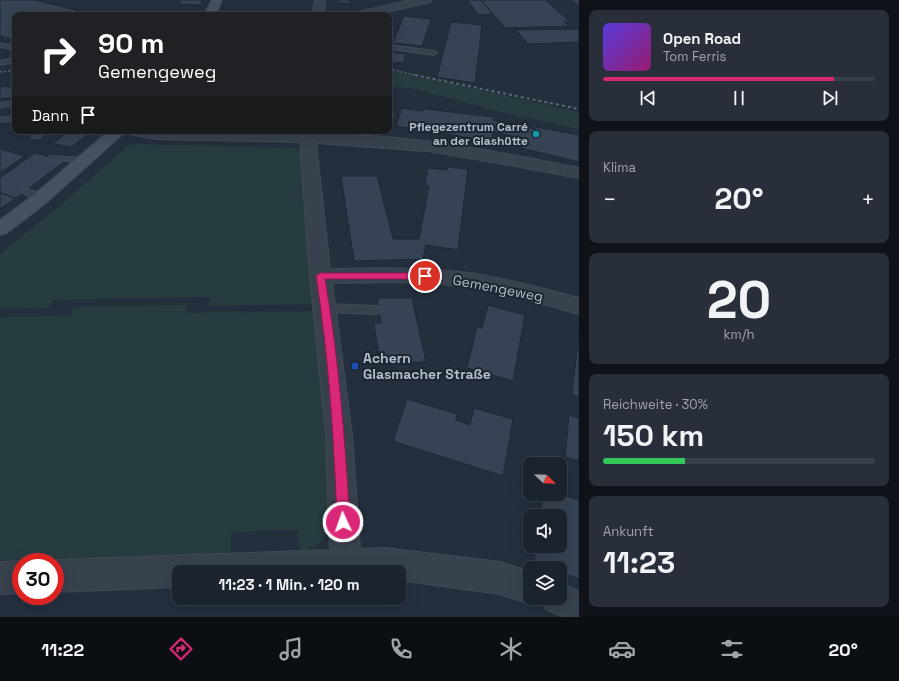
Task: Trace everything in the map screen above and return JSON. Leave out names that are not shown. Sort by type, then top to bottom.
[{"type":"street","points":[[211,12],[217,0]]},
{"type":"street","points":[[318,12],[320,0]]},
{"type":"street","points":[[374,12],[426,0]]},
{"type":"street","points":[[0,229],[34,194],[84,160],[111,134]]},
{"type":"street","points":[[155,134],[308,138],[408,144],[484,155],[579,173]]},
{"type":"street","points":[[308,138],[320,276],[326,308],[339,436],[346,565]]},
{"type":"street","name":"Gemengeweg","points":[[320,276],[425,276],[471,281],[503,287],[579,306]]},
{"type":"street","points":[[370,565],[401,565]]},
{"type":"street","points":[[406,566],[500,578],[523,586]]},
{"type":"street","points":[[64,576],[172,572]]},
{"type":"street","points":[[0,578],[12,577]]},
{"type":"street","points":[[567,602],[579,607]]},
{"type":"lane","points":[[0,44],[12,47]]},
{"type":"lane","points":[[392,47],[434,53]]},
{"type":"lane","points":[[0,63],[12,61]]},
{"type":"lane","points":[[0,105],[12,103]]},
{"type":"lane","points":[[0,120],[12,118]]},
{"type":"lane","points":[[53,158],[84,160]]},
{"type":"lane","points":[[326,308],[376,310]]},
{"type":"green space","points":[[392,71],[579,112],[579,129],[506,113],[409,88],[392,86]]},
{"type":"green space","points":[[129,145],[297,148],[301,154],[313,304],[209,306],[210,297],[52,300],[49,308],[0,309],[0,254],[62,204]]},
{"type":"green space","points":[[187,305],[186,313],[314,311],[331,517],[327,532],[322,541],[314,547],[300,553],[298,530],[231,532],[230,554],[64,558],[64,553],[12,553],[12,560],[0,560],[0,317],[70,316],[73,307]]},
{"type":"building","points":[[0,0],[35,0],[84,12],[12,12],[12,39],[0,36]]},
{"type":"building","points":[[181,0],[203,0],[200,5],[179,4]]},
{"type":"building","points":[[338,0],[350,0],[350,4],[338,3]]},
{"type":"building","points":[[467,0],[481,0],[493,14],[479,15]]},
{"type":"building","points":[[481,0],[546,0],[570,22],[564,22],[569,26],[505,28]]},
{"type":"building","points":[[404,16],[431,19],[422,46],[393,43]]},
{"type":"building","points":[[451,22],[482,25],[475,83],[437,77]]},
{"type":"building","points":[[579,29],[579,42],[528,44],[516,30]]},
{"type":"building","points":[[392,52],[406,54],[403,63],[392,62]]},
{"type":"building","points":[[12,86],[12,97],[0,99],[0,87]]},
{"type":"building","name":"Pflegezentrum Carré an der Glashütte","points":[[402,108],[421,111],[425,109],[494,117],[493,120],[535,129],[536,127],[579,135],[579,162],[521,148],[526,139],[493,132],[491,141],[396,126]]},
{"type":"building","points":[[32,134],[45,134],[41,140],[28,140]]},
{"type":"building","points":[[65,134],[87,135],[71,147],[53,144]]},
{"type":"building","points":[[0,149],[25,156],[0,172]]},
{"type":"building","points":[[35,153],[65,161],[16,198],[0,193],[0,178]]},
{"type":"building","points":[[447,167],[468,169],[458,250],[426,245],[423,259],[354,261],[341,176],[377,176],[393,239],[419,239],[429,186],[425,185],[428,168],[447,170]]},
{"type":"building","points":[[0,193],[16,198],[0,209]]},
{"type":"building","points":[[377,298],[412,298],[426,362],[380,363],[374,323],[381,323]]},
{"type":"building","points":[[488,305],[525,315],[513,381],[467,368],[477,327],[482,328]]},
{"type":"building","points":[[579,332],[579,397],[572,395]]},
{"type":"building","points":[[407,399],[457,414],[456,420],[470,425],[474,408],[513,419],[503,476],[393,441]]},
{"type":"building","points":[[569,415],[579,418],[579,461],[565,457]]},
{"type":"building","points":[[567,496],[579,500],[579,579],[567,575],[567,561],[534,561],[535,553],[567,553],[567,509],[541,509],[542,501],[567,501]]},
{"type":"railway","points":[[0,72],[12,70]]},
{"type":"railway","points":[[392,70],[420,76]]},
{"type":"railway","points":[[415,75],[579,109]]},
{"type":"place","name":"Pflegezentrum Carré an der Glashütte","points":[[536,134]]},
{"type":"place","name":"Achern Glasmacher Straße","points":[[355,366]]},
{"type":"route","points":[[343,522],[339,436],[326,308],[320,276],[425,276]]}]
